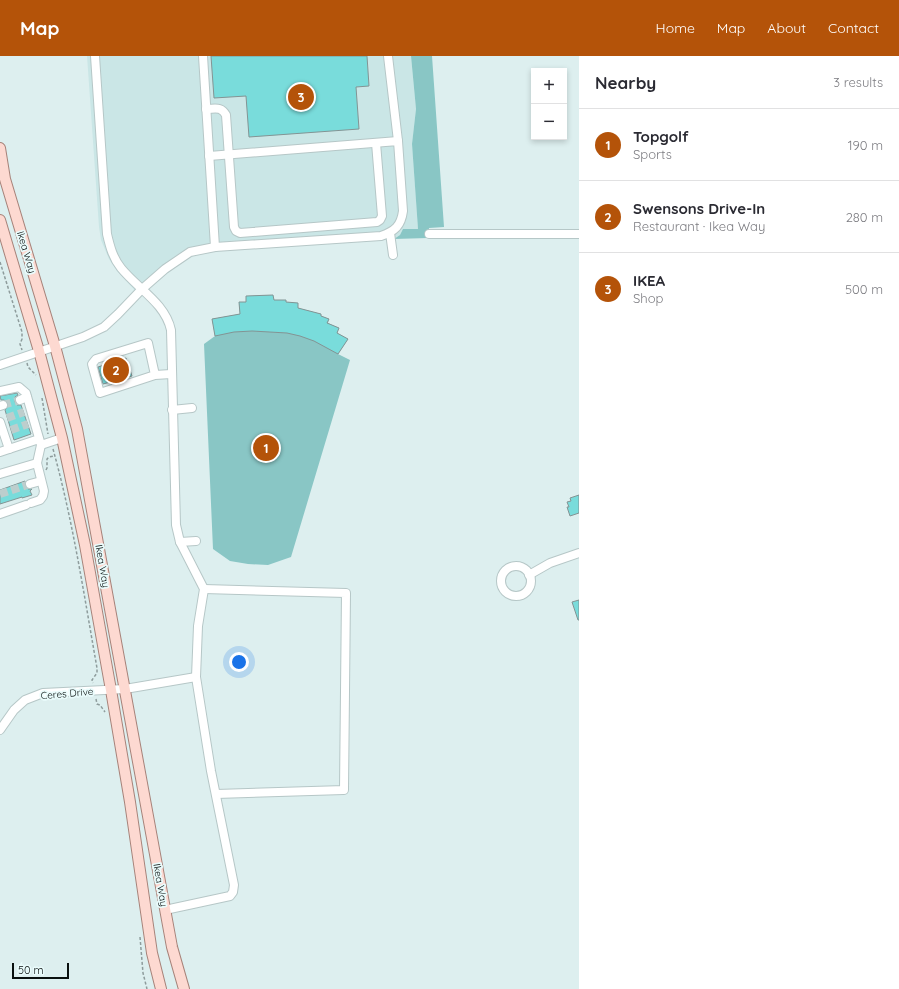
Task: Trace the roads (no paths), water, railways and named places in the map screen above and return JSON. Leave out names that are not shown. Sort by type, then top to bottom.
[{"type":"main road","name":"Ikea Way","points":[[0,148],[5,179],[55,346],[77,429],[172,947],[184,989]]},
{"type":"main road","name":"Ikea Way","points":[[0,220],[39,351],[62,438],[111,690],[130,802],[152,953],[161,989]]},
{"type":"street","points":[[95,56],[107,234],[111,252],[120,268],[141,290],[160,306],[169,321],[171,330],[176,525],[180,542],[204,589],[198,626],[196,677],[211,771],[234,885],[233,892],[230,896],[165,910]]},
{"type":"street","points":[[203,56],[215,247]]},
{"type":"street","points":[[0,365],[83,337],[104,327],[141,290],[165,269],[190,252],[215,247],[381,236],[390,233],[397,228],[402,220],[403,211],[398,141],[388,56]]},
{"type":"street","points":[[206,109],[219,108],[223,110],[226,115],[234,227],[236,231],[240,233],[377,222],[382,216],[376,143]]},
{"type":"street","points":[[210,156],[398,141]]},
{"type":"street","points":[[390,233],[393,255]]},
{"type":"street","points":[[429,234],[579,234]]},
{"type":"street","points":[[155,375],[148,343],[96,359],[92,364],[100,393],[155,375],[171,374]]},
{"type":"street","points":[[0,391],[19,387],[26,393],[23,398],[31,423],[40,442],[37,463],[44,496],[40,500],[37,498],[29,504],[0,514]]},
{"type":"street","points":[[172,410],[192,408]]},
{"type":"street","points":[[2,420],[7,431],[9,449]]},
{"type":"street","points":[[0,452],[40,442],[50,442],[62,438]]},
{"type":"street","points":[[0,474],[37,463]]},
{"type":"street","points":[[30,484],[42,481]]},
{"type":"street","points":[[180,542],[196,541]]},
{"type":"street","points":[[529,575],[550,563],[579,553]]},
{"type":"street","points":[[204,589],[346,593],[344,790],[216,794]]},
{"type":"street","name":"Ceres Drive","points":[[0,730],[14,710],[25,700],[43,693],[125,689],[196,677]]},
{"type":"tunnel","points":[[3,405],[20,400]]},
{"type":"tunnel","points":[[7,418],[24,412]]},
{"type":"tunnel","points":[[11,430],[28,424]]},
{"type":"tunnel","points":[[0,494],[30,484]]},
{"type":"place","name":"IKEA","points":[[301,97]]},
{"type":"place","name":"Swensons Drive-In","points":[[116,370]]},
{"type":"place","name":"Topgolf","points":[[266,448]]}]
